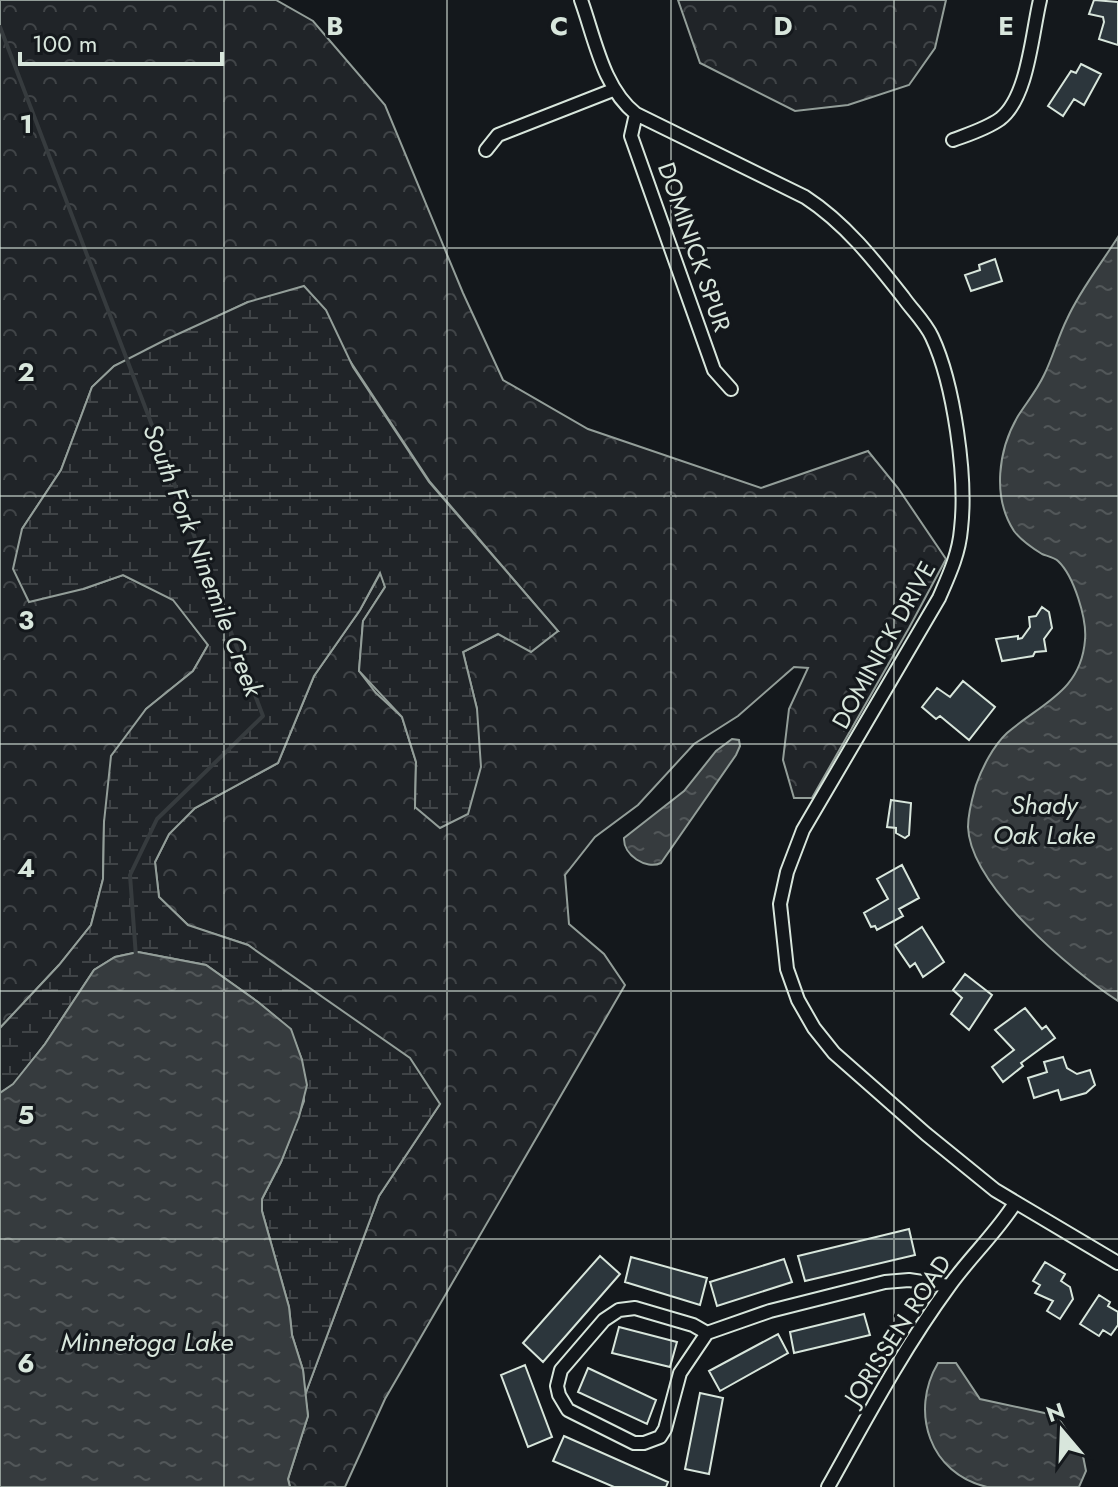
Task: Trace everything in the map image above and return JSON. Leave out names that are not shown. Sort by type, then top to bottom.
[{"type":"street","name":"DOMINICK DRIVE","points":[[581,0],[613,90],[623,103],[636,114],[826,210],[848,230],[915,313],[930,334],[947,379],[960,463],[961,529],[954,566],[939,598],[803,830],[787,872],[780,904],[781,920],[787,969],[798,1000],[814,1028],[834,1053],[960,1163],[1015,1203],[1118,1263]]},
{"type":"street","points":[[953,140],[986,127],[1013,106],[1020,90],[1040,0]]},
{"type":"street","points":[[486,150],[498,135],[613,90]]},
{"type":"street","name":"DOMINICK SPUR","points":[[636,114],[631,136],[714,370],[731,389]]},
{"type":"street","name":"JORISSEN ROAD","points":[[828,1487],[891,1374],[949,1286],[1015,1203]]},
{"type":"street","points":[[707,1333],[693,1325],[635,1308],[619,1310],[604,1320],[561,1370],[557,1386],[559,1395],[568,1410],[576,1416],[634,1443],[653,1441],[665,1429],[680,1373],[707,1333],[770,1311],[885,1282],[909,1280],[949,1286]]},
{"type":"green space","points":[[0,0],[276,0],[313,21],[385,105],[463,293],[503,380],[588,429],[761,488],[868,451],[898,488],[946,559],[812,798],[794,798],[783,760],[789,709],[808,668],[794,667],[738,716],[694,744],[638,805],[595,837],[565,875],[569,924],[604,954],[625,985],[385,1399],[345,1487],[290,1487],[288,1479],[308,1416],[305,1395],[379,1196],[440,1104],[248,945],[189,926],[159,897],[155,862],[169,834],[195,808],[278,763],[314,676],[360,610],[381,572],[385,587],[363,621],[359,671],[376,693],[402,717],[416,762],[415,807],[477,709],[463,652],[498,634],[558,631],[430,482],[350,361],[248,302],[114,366],[92,387],[61,470],[22,529],[83,589],[123,575],[173,599],[208,645],[193,671],[146,709],[104,822],[103,879],[91,925],[59,965],[0,1028]]},
{"type":"green space","points":[[678,0],[946,0],[935,48],[909,85],[848,105],[795,111],[700,63]]},
{"type":"green space","points":[[304,286],[326,310],[353,367],[429,482],[558,631],[531,652],[498,634],[463,652],[477,709],[481,767],[468,814],[440,828],[415,807],[416,762],[402,717],[359,671],[363,621],[385,587],[380,573],[360,610],[314,676],[278,763],[195,808],[169,834],[155,862],[159,897],[188,925],[248,945],[410,1058],[440,1104],[379,1196],[305,1395],[303,1370],[292,1335],[289,1307],[262,1211],[262,1199],[281,1162],[304,1101],[302,1060],[290,1029],[206,965],[138,952],[115,957],[94,970],[45,1044],[13,1085],[0,1093],[0,1028],[59,965],[91,925],[103,879],[104,822],[111,756],[146,709],[193,671],[208,645],[173,600],[123,575],[83,589],[29,602],[13,569],[22,529],[61,470],[92,387],[114,366],[248,302]]},
{"type":"water","name":"Shady Oak Lake","points":[[1118,237],[1118,1001],[1051,948],[1004,900],[973,850],[968,827],[976,785],[993,751],[1007,733],[1067,685],[1082,658],[1085,631],[1074,587],[1058,561],[1042,554],[1014,531],[1003,503],[1000,474],[1011,429],[1041,380],[1078,298]]},
{"type":"water","points":[[732,739],[739,740],[736,755],[661,863],[655,865],[636,860],[627,850],[624,838],[684,791],[716,751]]},
{"type":"water","name":"Minnetoga Lake","points":[[138,952],[206,965],[291,1029],[302,1060],[307,1085],[299,1117],[262,1199],[262,1211],[303,1370],[308,1416],[288,1479],[290,1487],[0,1487],[0,1093],[13,1084],[45,1044],[94,970],[115,957]]},
{"type":"water","points":[[938,1363],[956,1363],[980,1399],[1049,1414],[1061,1422],[1083,1456],[1086,1471],[1079,1487],[987,1487],[967,1480],[951,1469],[930,1438],[926,1420],[925,1401],[929,1382]]},
{"type":"building","points":[[1094,0],[1118,2],[1118,45],[1099,39],[1104,22],[1103,17],[1089,14]]},
{"type":"building","points":[[1081,64],[1101,74],[1084,105],[1074,99],[1063,116],[1048,106],[1071,71],[1076,73]]},
{"type":"building","points":[[995,259],[1002,281],[971,291],[965,275],[980,270],[979,265]]},
{"type":"building","points":[[1042,607],[1049,612],[1052,628],[1044,639],[1046,651],[1002,661],[996,639],[1022,638],[1030,627],[1029,617],[1036,616]]},
{"type":"building","points":[[963,681],[995,707],[969,740],[940,716],[936,719],[922,707],[937,688],[950,697]]},
{"type":"building","points":[[891,800],[911,803],[909,835],[905,838],[896,833],[896,828],[887,827]]},
{"type":"building","points":[[902,865],[919,898],[899,909],[903,916],[877,930],[875,926],[871,927],[864,913],[888,899],[877,879]]},
{"type":"building","points":[[922,927],[944,962],[923,977],[915,963],[910,967],[895,945]]},
{"type":"building","points":[[965,974],[992,995],[969,1030],[951,1014],[962,998],[953,990]]},
{"type":"building","points":[[1025,1008],[1042,1029],[1046,1026],[1055,1038],[1021,1063],[1023,1066],[1003,1082],[992,1067],[1014,1050],[995,1030]]},
{"type":"building","points":[[1063,1057],[1067,1068],[1077,1074],[1090,1070],[1095,1085],[1086,1093],[1061,1100],[1058,1090],[1034,1098],[1028,1078],[1047,1072],[1044,1062]]},
{"type":"building","points":[[909,1229],[915,1255],[805,1281],[798,1256]]},
{"type":"building","points":[[600,1256],[620,1274],[543,1362],[523,1343]]},
{"type":"building","points":[[631,1257],[707,1278],[700,1305],[625,1282]]},
{"type":"building","points":[[784,1259],[792,1282],[717,1306],[710,1282]]},
{"type":"building","points":[[1045,1262],[1065,1274],[1061,1281],[1070,1287],[1073,1299],[1060,1319],[1047,1311],[1053,1301],[1035,1293],[1040,1285],[1033,1281]]},
{"type":"building","points":[[1099,1295],[1118,1312],[1118,1325],[1111,1335],[1103,1330],[1099,1336],[1080,1324]]},
{"type":"building","points":[[864,1314],[870,1335],[794,1353],[790,1332]]},
{"type":"building","points":[[619,1327],[677,1342],[670,1367],[612,1353]]},
{"type":"building","points":[[778,1334],[788,1353],[720,1391],[709,1371]]},
{"type":"building","points":[[525,1365],[552,1437],[528,1447],[501,1375]]},
{"type":"building","points":[[588,1368],[656,1400],[647,1424],[578,1392]]},
{"type":"building","points":[[700,1393],[723,1398],[709,1474],[685,1469]]},
{"type":"building","points":[[564,1436],[668,1482],[666,1487],[614,1487],[553,1461]]},
{"type":"waterway","name":"South Fork Ninemile Creek","points":[[0,27],[263,716],[157,819],[130,875],[136,957]]}]
